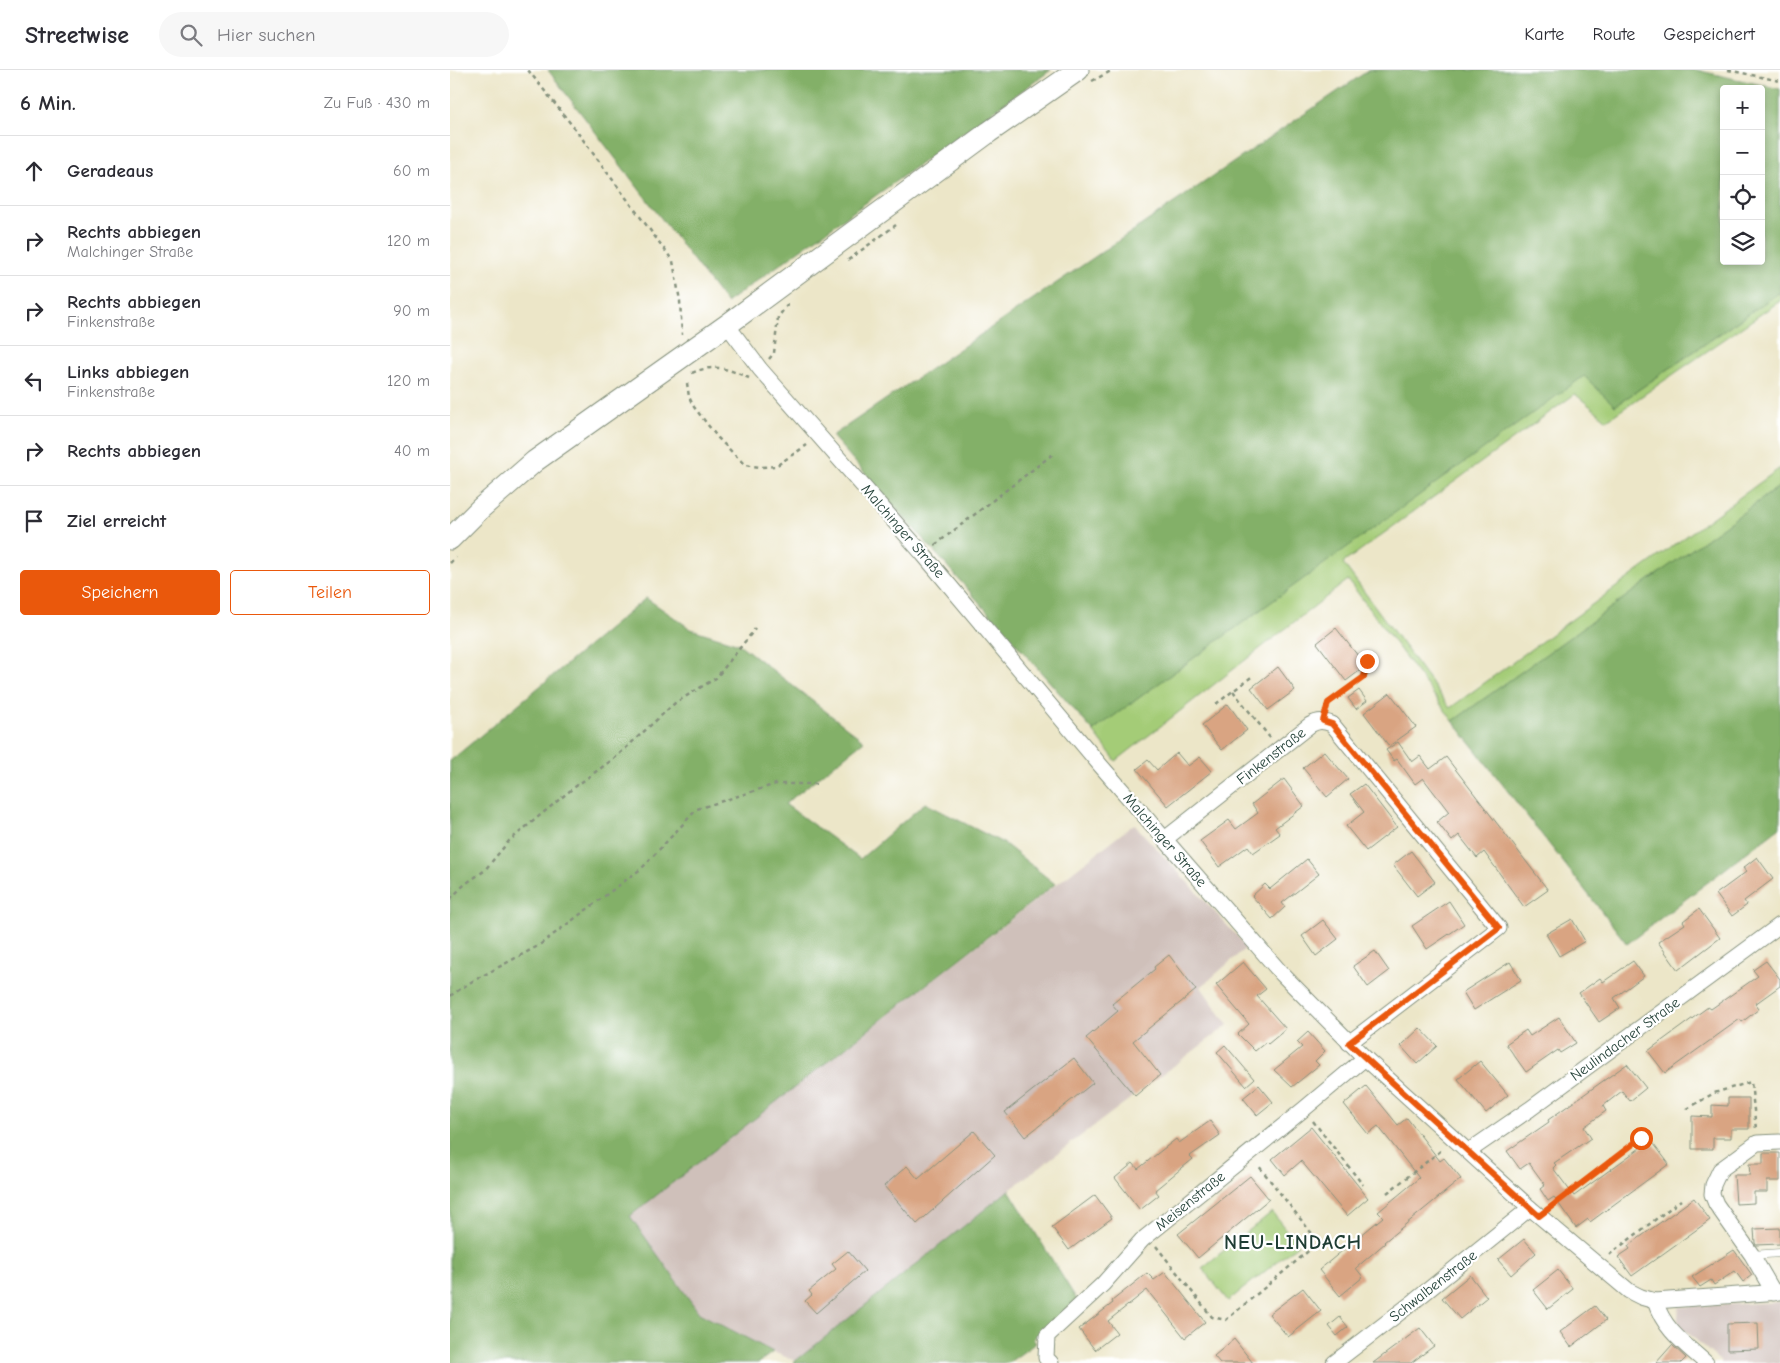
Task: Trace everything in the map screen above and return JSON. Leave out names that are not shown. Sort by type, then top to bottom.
[{"type":"main road","points":[[453,548],[481,508],[535,461],[727,325],[989,132],[1085,76]]},
{"type":"street","name":"Malchinger Straße","points":[[727,325],[760,369],[923,554],[1282,974],[1365,1058],[1470,1151],[1535,1212],[1628,1291],[1655,1301],[1777,1292]]},
{"type":"street","name":"Finkenstraße","points":[[1165,839],[1310,725],[1317,721],[1332,724],[1499,928],[1349,1043]]},
{"type":"street","name":"Neulindacher Straße","points":[[1470,1151],[1780,925]]},
{"type":"street","name":"Meisenstraße","points":[[1051,1363],[1046,1358],[1047,1336],[1103,1284],[1147,1235],[1365,1058]]},
{"type":"street","points":[[1777,1292],[1716,1204],[1712,1194],[1713,1185],[1720,1170],[1757,1143],[1780,1142]]},
{"type":"street","name":"Schwalbenstraße","points":[[1334,1363],[1535,1212]]},
{"type":"street","points":[[1655,1301],[1669,1330],[1706,1363]]},
{"type":"lane","points":[[1752,1255],[1780,1253]]},
{"type":"path","points":[[528,70],[575,129],[673,261],[680,301],[682,336]]},
{"type":"path","points":[[1085,76],[1113,70]]},
{"type":"path","points":[[1728,70],[1780,81]]},
{"type":"path","points":[[844,263],[898,223]]},
{"type":"path","points":[[688,375],[703,368],[718,367],[732,370],[748,378],[760,369],[774,353],[778,317],[789,302]]},
{"type":"path","points":[[687,383],[689,397],[694,407],[718,438],[745,465],[776,466],[810,442]]},
{"type":"path","points":[[923,554],[1052,454]]},
{"type":"path","points":[[450,563],[453,548]]},
{"type":"path","points":[[450,900],[465,884],[484,871],[508,841],[572,789],[616,757],[675,703],[716,678],[755,629]]},
{"type":"path","points":[[1323,721],[1328,703],[1364,677],[1367,661]]},
{"type":"path","points":[[1216,704],[1254,675]]},
{"type":"path","points":[[1233,691],[1279,750]]},
{"type":"path","points":[[450,996],[470,982],[538,946],[642,868],[697,809],[776,784],[816,784]]},
{"type":"path","points":[[1687,1108],[1714,1093],[1751,1082],[1757,1143]]},
{"type":"path","points":[[1304,1109],[1363,1185]]},
{"type":"path","points":[[1535,1212],[1641,1138]]},
{"type":"path","points":[[1387,1193],[1456,1139]]},
{"type":"path","points":[[1147,1235],[1212,1317],[1226,1320],[1312,1248],[1314,1235],[1249,1153]]},
{"type":"path","points":[[1597,1265],[1681,1200]]},
{"type":"shaded area","points":[[1134,824],[1247,947],[1201,987],[1228,1025],[1009,1190],[796,1361],[773,1352],[699,1313],[629,1216]]},
{"type":"shaded area","points":[[1780,1302],[1780,1363],[1722,1363],[1687,1332],[1677,1330],[1679,1307]]},
{"type":"green space","points":[[548,70],[1051,70],[726,303]]},
{"type":"green space","points":[[1369,70],[1696,70],[1762,85],[1720,85],[1720,265],[1765,265],[1765,86],[1780,89],[1780,292],[1615,406],[1584,376],[1093,731],[832,436]]},
{"type":"green space","points":[[1780,292],[1780,301],[1607,420],[1575,394],[1343,563],[1450,708],[1780,468],[1780,486],[1453,721],[1348,580],[1116,761],[1093,731],[1584,375],[1615,406]]},
{"type":"green space","points":[[1780,486],[1780,827],[1627,944],[1453,721]]},
{"type":"green space","points":[[646,598],[691,629],[739,644],[864,741],[785,804],[860,859],[925,803],[1005,844],[1055,884],[630,1216],[699,1313],[773,1352],[758,1363],[450,1363],[450,761]]},
{"type":"green space","points":[[1009,1190],[1077,1300],[1033,1339],[1036,1343],[1008,1363],[793,1363]]},
{"type":"green space","points":[[1272,1212],[1298,1245],[1228,1301],[1202,1268]]},
{"type":"building","points":[[1336,628],[1366,666],[1346,681],[1317,643]]},
{"type":"building","points":[[1278,667],[1295,690],[1268,710],[1251,688]]},
{"type":"building","points":[[1359,690],[1367,701],[1356,709],[1348,698]]},
{"type":"building","points":[[1390,693],[1416,727],[1389,746],[1364,713]]},
{"type":"building","points":[[1228,704],[1247,730],[1222,750],[1202,725]]},
{"type":"building","points":[[1398,742],[1412,762],[1420,756],[1430,769],[1446,757],[1548,890],[1524,907],[1484,852],[1477,858],[1459,835],[1452,841],[1437,822],[1449,812],[1423,778],[1415,784],[1397,759],[1394,761],[1386,750]]},
{"type":"building","points":[[1324,751],[1348,779],[1327,797],[1303,768]]},
{"type":"building","points":[[1177,753],[1188,766],[1200,757],[1212,771],[1168,806],[1137,769],[1148,760],[1157,770]]},
{"type":"building","points":[[1284,779],[1304,806],[1275,828],[1280,834],[1253,853],[1248,846],[1219,867],[1200,841],[1229,820],[1236,829],[1258,813],[1252,804]]},
{"type":"building","points":[[1364,784],[1397,827],[1366,851],[1346,826],[1364,812],[1350,794]]},
{"type":"building","points":[[1411,851],[1435,882],[1417,896],[1393,865]]},
{"type":"building","points":[[1757,857],[1773,879],[1744,901],[1747,905],[1732,916],[1716,894],[1746,872],[1743,868]]},
{"type":"building","points":[[1307,859],[1319,874],[1282,903],[1285,907],[1272,919],[1252,896],[1265,884],[1270,889]]},
{"type":"building","points":[[1449,901],[1464,924],[1427,949],[1412,926]]},
{"type":"building","points":[[1699,909],[1720,938],[1678,970],[1658,942],[1685,924],[1683,921]]},
{"type":"building","points":[[1572,919],[1585,941],[1559,956],[1546,934]]},
{"type":"building","points":[[1323,920],[1338,939],[1316,956],[1302,936]]},
{"type":"building","points":[[1375,951],[1389,971],[1368,987],[1353,966]]},
{"type":"building","points":[[1169,955],[1196,990],[1133,1041],[1160,1075],[1135,1096],[1086,1038],[1118,1011],[1112,1004]]},
{"type":"building","points":[[1633,961],[1644,976],[1614,998],[1620,1008],[1599,1022],[1579,993],[1600,978],[1603,982]]},
{"type":"building","points":[[1766,961],[1780,979],[1780,986],[1755,1004],[1759,1009],[1742,1022],[1740,1019],[1665,1073],[1648,1051],[1708,1007],[1711,1009],[1758,976],[1753,970]]},
{"type":"building","points":[[1243,962],[1266,989],[1257,996],[1286,1029],[1268,1044],[1266,1042],[1255,1051],[1238,1034],[1249,1024],[1216,985]]},
{"type":"building","points":[[1510,962],[1521,980],[1474,1010],[1463,992]]},
{"type":"building","points":[[1559,1017],[1576,1043],[1560,1053],[1558,1050],[1526,1072],[1506,1044],[1526,1030],[1530,1036]]},
{"type":"building","points":[[1420,1028],[1437,1046],[1417,1064],[1401,1046]]},
{"type":"building","points":[[1308,1032],[1325,1051],[1315,1061],[1319,1065],[1292,1087],[1274,1070],[1302,1047],[1297,1042]]},
{"type":"building","points":[[1225,1045],[1254,1079],[1246,1086],[1217,1052]]},
{"type":"building","points":[[1074,1058],[1093,1083],[1025,1137],[1005,1112]]},
{"type":"building","points":[[1480,1061],[1508,1095],[1486,1113],[1458,1079]]},
{"type":"building","points":[[1627,1064],[1646,1088],[1630,1101],[1622,1091],[1603,1106],[1606,1111],[1584,1127],[1591,1138],[1554,1163],[1556,1165],[1553,1168],[1574,1196],[1651,1140],[1669,1164],[1590,1222],[1588,1219],[1576,1228],[1554,1197],[1548,1201],[1540,1189],[1545,1185],[1529,1163],[1520,1169],[1507,1151]]},
{"type":"building","points":[[1259,1085],[1273,1102],[1257,1115],[1243,1098]]},
{"type":"building","points":[[1366,1086],[1398,1125],[1407,1118],[1440,1161],[1444,1158],[1461,1179],[1384,1242],[1356,1268],[1363,1277],[1340,1296],[1319,1270],[1383,1217],[1378,1212],[1419,1178],[1378,1126],[1368,1134],[1344,1104]]},
{"type":"building","points":[[1728,1098],[1749,1098],[1749,1129],[1731,1129],[1731,1138],[1713,1138],[1713,1149],[1692,1149],[1692,1116],[1712,1117],[1712,1105],[1728,1106]]},
{"type":"building","points":[[1210,1121],[1220,1135],[1190,1156],[1193,1159],[1155,1190],[1159,1195],[1140,1210],[1115,1178],[1133,1163],[1138,1169],[1176,1139],[1179,1143]]},
{"type":"building","points":[[1311,1127],[1368,1198],[1347,1216],[1301,1161],[1285,1175],[1272,1159]]},
{"type":"building","points":[[974,1131],[995,1155],[917,1224],[884,1186],[907,1166],[918,1179]]},
{"type":"building","points":[[1763,1153],[1780,1153],[1780,1181],[1767,1181],[1767,1192],[1754,1192],[1754,1203],[1736,1204],[1734,1175],[1750,1175],[1749,1164],[1763,1164]]},
{"type":"building","points":[[1250,1176],[1269,1199],[1198,1258],[1178,1234]]},
{"type":"building","points":[[1095,1195],[1112,1218],[1069,1250],[1052,1227]]},
{"type":"building","points":[[1694,1198],[1710,1220],[1632,1276],[1618,1257],[1630,1249],[1628,1246]]},
{"type":"building","points":[[1780,1228],[1780,1244],[1756,1245],[1754,1229]]},
{"type":"building","points":[[1524,1239],[1536,1253],[1511,1275],[1498,1260]]},
{"type":"building","points":[[1734,1250],[1752,1275],[1743,1282],[1735,1271],[1714,1285],[1711,1280],[1700,1287],[1692,1277]]},
{"type":"building","points":[[848,1251],[865,1271],[816,1313],[805,1301],[812,1295],[809,1291],[836,1269],[832,1264]]},
{"type":"building","points":[[1558,1270],[1573,1289],[1548,1309],[1533,1290]]},
{"type":"building","points":[[1165,1272],[1205,1322],[1185,1338],[1147,1290],[1108,1321],[1117,1333],[1095,1350],[1079,1329],[1113,1303],[1112,1301],[1147,1273],[1154,1280]]},
{"type":"building","points":[[1470,1275],[1487,1297],[1460,1319],[1442,1298]]},
{"type":"building","points":[[1303,1288],[1321,1311],[1288,1337],[1269,1314]]},
{"type":"building","points":[[1595,1306],[1606,1320],[1571,1347],[1560,1332]]},
{"type":"building","points":[[1340,1317],[1348,1327],[1337,1336],[1329,1326]]},
{"type":"building","points":[[1758,1323],[1759,1349],[1727,1350],[1727,1324]]},
{"type":"building","points":[[1420,1328],[1434,1346],[1411,1363],[1373,1363]]},
{"type":"building","points":[[1234,1339],[1253,1363],[1220,1363],[1214,1356]]},
{"type":"building","points":[[1672,1345],[1686,1358],[1681,1363],[1656,1363]]},
{"type":"district","name":"NEU-LINDACH","points":[[1293,1242]]},
{"type":"route","points":[[1367,661],[1364,677],[1328,703],[1323,721],[1332,724],[1499,928],[1349,1043],[1470,1151],[1539,1216],[1641,1138]]}]
